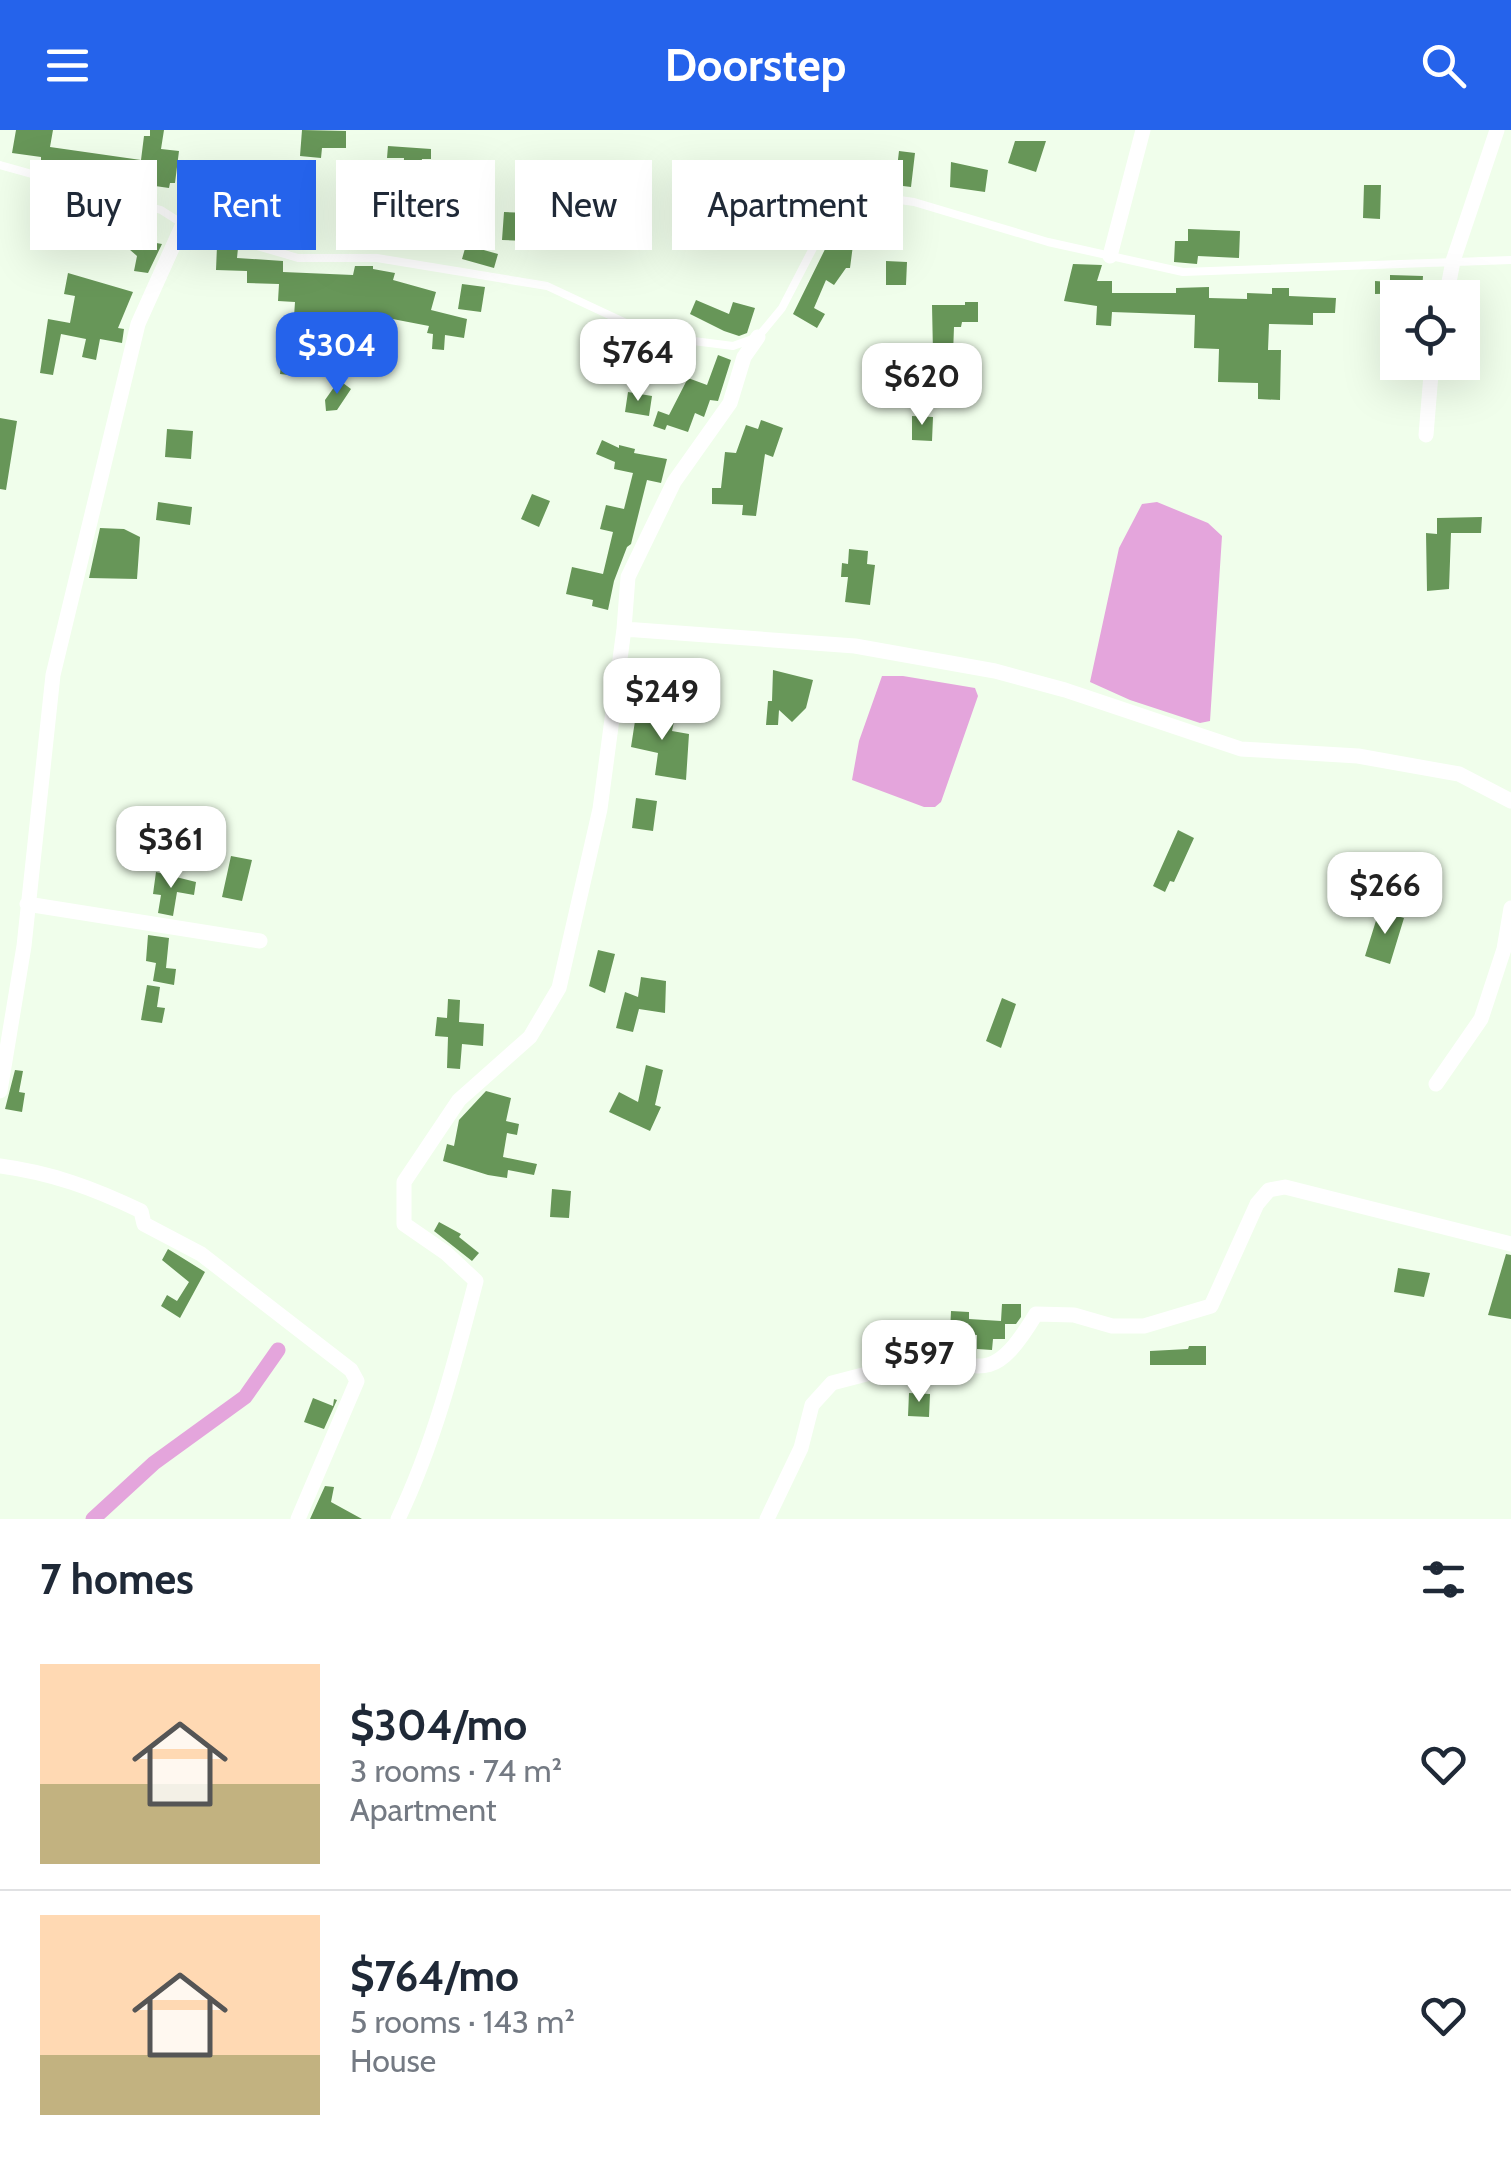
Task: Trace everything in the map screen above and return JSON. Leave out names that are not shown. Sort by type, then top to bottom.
[{"type":"street","points":[[1110,256],[1143,130]]},
{"type":"street","points":[[1449,280],[1497,130]]},
{"type":"street","points":[[0,1091],[11,1041],[40,817],[53,675],[138,324],[177,237]]},
{"type":"street","points":[[398,1519],[417,1478],[455,1363],[476,1281],[446,1253],[404,1224],[404,1182],[459,1100],[530,1037],[560,988],[600,809],[628,577],[674,482],[730,404],[744,357],[758,337]]},
{"type":"street","points":[[1426,435],[1431,380]]},
{"type":"street","points":[[624,629],[855,646],[995,671],[1066,690],[1242,749],[1358,756],[1459,774],[1511,801]]},
{"type":"street","points":[[26,904],[260,941]]},
{"type":"street","points":[[1436,1084],[1481,1019],[1504,950],[1511,908]]},
{"type":"street","points":[[0,1167],[74,1181],[201,1254],[351,1370],[357,1380],[298,1519]]},
{"type":"street","points":[[767,1519],[801,1448],[812,1405],[832,1383],[882,1370],[915,1350],[971,1368],[994,1365],[1016,1347],[1036,1314],[1074,1315],[1112,1326],[1144,1326],[1211,1306],[1257,1204],[1269,1190],[1285,1188],[1314,1194],[1511,1244]]},
{"type":"lane","points":[[0,165],[161,210],[177,220]]},
{"type":"lane","points":[[271,250],[298,258],[377,258],[546,286],[654,336],[733,346],[758,337],[782,308],[825,224],[851,200],[878,197],[914,202],[1048,242],[1183,272],[1511,260]]},
{"type":"shaded area","points":[[1157,502],[1208,523],[1222,536],[1210,721],[1200,723],[1090,682],[1119,548],[1142,504]]},
{"type":"shaded area","points":[[882,676],[975,688],[978,696],[941,802],[935,807],[924,807],[852,780],[859,741]]},
{"type":"building","points":[[16,130],[53,130],[50,147],[141,160],[41,160],[12,153]]},
{"type":"building","points":[[150,130],[164,130],[161,149],[179,151],[175,183],[170,183],[169,188],[157,186],[157,160],[141,160],[144,136],[150,136]]},
{"type":"building","points":[[302,130],[346,131],[346,148],[322,148],[321,158],[300,156]]},
{"type":"building","points":[[1015,141],[1046,141],[1036,172],[1008,163]]},
{"type":"building","points":[[388,146],[431,149],[431,159],[387,158]]},
{"type":"building","points":[[899,151],[915,153],[911,187],[903,186],[903,160],[898,160]]},
{"type":"building","points":[[951,162],[988,170],[985,192],[950,187]]},
{"type":"building","points":[[1364,185],[1381,185],[1380,219],[1363,218]]},
{"type":"building","points":[[504,212],[515,212],[515,241],[502,240]]},
{"type":"building","points":[[1188,229],[1240,231],[1239,258],[1198,256],[1197,264],[1174,262],[1175,241],[1188,241]]},
{"type":"building","points":[[157,243],[162,244],[148,273],[134,271],[137,256],[130,250],[157,250]]},
{"type":"building","points":[[217,250],[238,250],[237,258],[283,261],[283,272],[353,275],[355,266],[373,266],[395,273],[393,280],[436,292],[431,310],[467,319],[464,338],[445,335],[444,350],[432,349],[429,326],[377,316],[376,340],[362,339],[362,344],[334,342],[333,349],[310,347],[307,377],[280,374],[283,345],[292,346],[295,302],[278,301],[279,284],[247,283],[247,271],[216,270]]},
{"type":"building","points":[[465,250],[498,254],[494,268],[462,259]]},
{"type":"building","points":[[825,250],[852,250],[850,268],[834,285],[826,280],[814,308],[825,314],[817,328],[793,314]]},
{"type":"building","points":[[886,261],[907,262],[906,285],[886,285]]},
{"type":"building","points":[[1073,264],[1102,265],[1097,281],[1112,281],[1112,293],[1176,293],[1176,288],[1209,287],[1209,298],[1247,299],[1247,293],[1272,294],[1272,288],[1289,288],[1289,296],[1336,298],[1335,313],[1313,313],[1313,325],[1269,324],[1268,350],[1281,350],[1280,400],[1258,399],[1258,383],[1218,382],[1219,349],[1194,348],[1195,315],[1112,312],[1111,326],[1096,325],[1097,306],[1064,301]]},
{"type":"building","points":[[68,273],[133,292],[118,328],[124,329],[122,343],[100,339],[96,360],[82,357],[86,339],[61,334],[53,375],[40,373],[48,319],[70,323],[75,296],[64,294]]},
{"type":"building","points":[[1390,275],[1423,276],[1423,280],[1390,280]]},
{"type":"building","points":[[1375,281],[1380,281],[1380,294],[1375,294]]},
{"type":"building","points":[[462,284],[485,287],[481,312],[458,309]]},
{"type":"building","points":[[696,300],[729,314],[733,302],[755,308],[747,333],[739,336],[724,331],[690,314]]},
{"type":"building","points":[[978,302],[978,322],[962,322],[961,327],[954,327],[953,354],[933,353],[932,305]]},
{"type":"building","points":[[651,343],[693,348],[686,368],[664,360],[662,367],[646,363]]},
{"type":"building","points":[[718,355],[731,360],[718,401],[710,400],[704,417],[695,413],[688,432],[667,425],[665,430],[653,426],[658,411],[669,415],[688,378],[707,385]]},
{"type":"building","points":[[919,365],[940,365],[939,389],[919,389]]},
{"type":"building","points":[[339,380],[351,389],[337,410],[326,411],[325,400]]},
{"type":"building","points":[[628,392],[652,396],[649,416],[625,412]]},
{"type":"building","points":[[912,416],[933,417],[932,441],[912,440]]},
{"type":"building","points":[[0,418],[17,421],[6,490],[0,489]]},
{"type":"building","points":[[761,420],[783,428],[773,457],[765,454],[756,516],[742,515],[743,505],[712,504],[712,488],[721,488],[725,452],[736,453],[746,425],[758,429]]},
{"type":"building","points":[[167,429],[193,431],[191,459],[165,457]]},
{"type":"building","points":[[602,440],[619,448],[635,449],[634,453],[667,459],[661,483],[647,480],[631,544],[614,581],[608,610],[592,606],[593,600],[566,594],[572,567],[603,574],[613,532],[600,529],[606,505],[624,509],[633,473],[614,469],[615,462],[596,454]]},
{"type":"building","points":[[532,494],[550,501],[539,527],[521,519]]},
{"type":"building","points":[[158,502],[192,507],[190,525],[156,520]]},
{"type":"building","points":[[1482,517],[1481,533],[1451,533],[1449,589],[1427,591],[1426,533],[1437,534],[1437,518]]},
{"type":"building","points":[[100,528],[124,529],[140,537],[137,579],[89,578]]},
{"type":"building","points":[[849,549],[868,551],[867,564],[875,565],[870,605],[845,602],[848,577],[841,577],[842,563],[848,564]]},
{"type":"building","points":[[773,670],[813,680],[806,708],[792,722],[779,710],[778,725],[766,725],[768,701],[772,701]]},
{"type":"building","points":[[637,708],[675,717],[672,731],[689,734],[686,780],[655,775],[658,753],[631,747]]},
{"type":"building","points":[[636,798],[657,801],[653,831],[632,828]]},
{"type":"building","points":[[1178,830],[1194,838],[1174,882],[1170,881],[1165,892],[1153,886]]},
{"type":"building","points":[[231,856],[252,860],[242,901],[222,897]]},
{"type":"building","points":[[156,872],[196,882],[194,895],[177,892],[173,916],[158,913],[161,895],[153,894]]},
{"type":"building","points":[[1379,911],[1404,918],[1390,964],[1365,956]]},
{"type":"building","points":[[148,935],[169,938],[166,968],[176,969],[174,985],[153,981],[156,963],[146,961]]},
{"type":"building","points":[[598,950],[615,954],[605,993],[589,986]]},
{"type":"building","points":[[641,977],[666,981],[665,1013],[639,1009],[633,1032],[616,1028],[625,992],[638,997]]},
{"type":"building","points":[[147,985],[160,987],[157,1007],[165,1008],[162,1023],[141,1020]]},
{"type":"building","points":[[1002,998],[1016,1004],[1001,1048],[986,1041]]},
{"type":"building","points":[[448,999],[460,1000],[459,1022],[484,1024],[483,1046],[462,1044],[460,1069],[447,1068],[448,1037],[435,1036],[437,1017],[447,1018]]},
{"type":"building","points":[[646,1065],[663,1070],[655,1105],[661,1107],[650,1131],[609,1112],[619,1092],[638,1102]]},
{"type":"building","points":[[15,1070],[23,1071],[19,1092],[25,1093],[22,1112],[5,1109]]},
{"type":"building","points":[[486,1091],[511,1098],[506,1121],[519,1124],[517,1135],[507,1133],[503,1157],[537,1164],[534,1175],[508,1170],[507,1178],[443,1161],[447,1144],[454,1146],[459,1120]]},
{"type":"building","points":[[552,1189],[571,1191],[569,1218],[550,1217]]},
{"type":"building","points":[[439,1222],[461,1234],[459,1237],[479,1253],[472,1261],[434,1231]]},
{"type":"building","points":[[168,1249],[205,1272],[180,1318],[161,1306],[167,1295],[177,1301],[189,1282],[162,1260]]},
{"type":"building","points":[[1506,1254],[1511,1255],[1511,1319],[1488,1315]]},
{"type":"building","points":[[1398,1268],[1430,1273],[1424,1297],[1394,1292]]},
{"type":"building","points":[[1002,1304],[1021,1304],[1021,1317],[1016,1324],[1005,1324],[1005,1339],[993,1339],[992,1350],[977,1349],[977,1335],[950,1334],[951,1311],[969,1312],[969,1319],[1001,1321]]},
{"type":"building","points":[[1206,1346],[1206,1365],[1150,1365],[1150,1351]]},
{"type":"building","points":[[909,1393],[930,1394],[929,1417],[908,1416]]},
{"type":"building","points":[[313,1398],[333,1406],[334,1399],[337,1400],[324,1429],[304,1422]]},
{"type":"building","points":[[325,1486],[334,1487],[331,1502],[362,1519],[310,1519]]},
{"type":"waterway","points":[[93,1519],[154,1463],[245,1397],[278,1350]]}]
